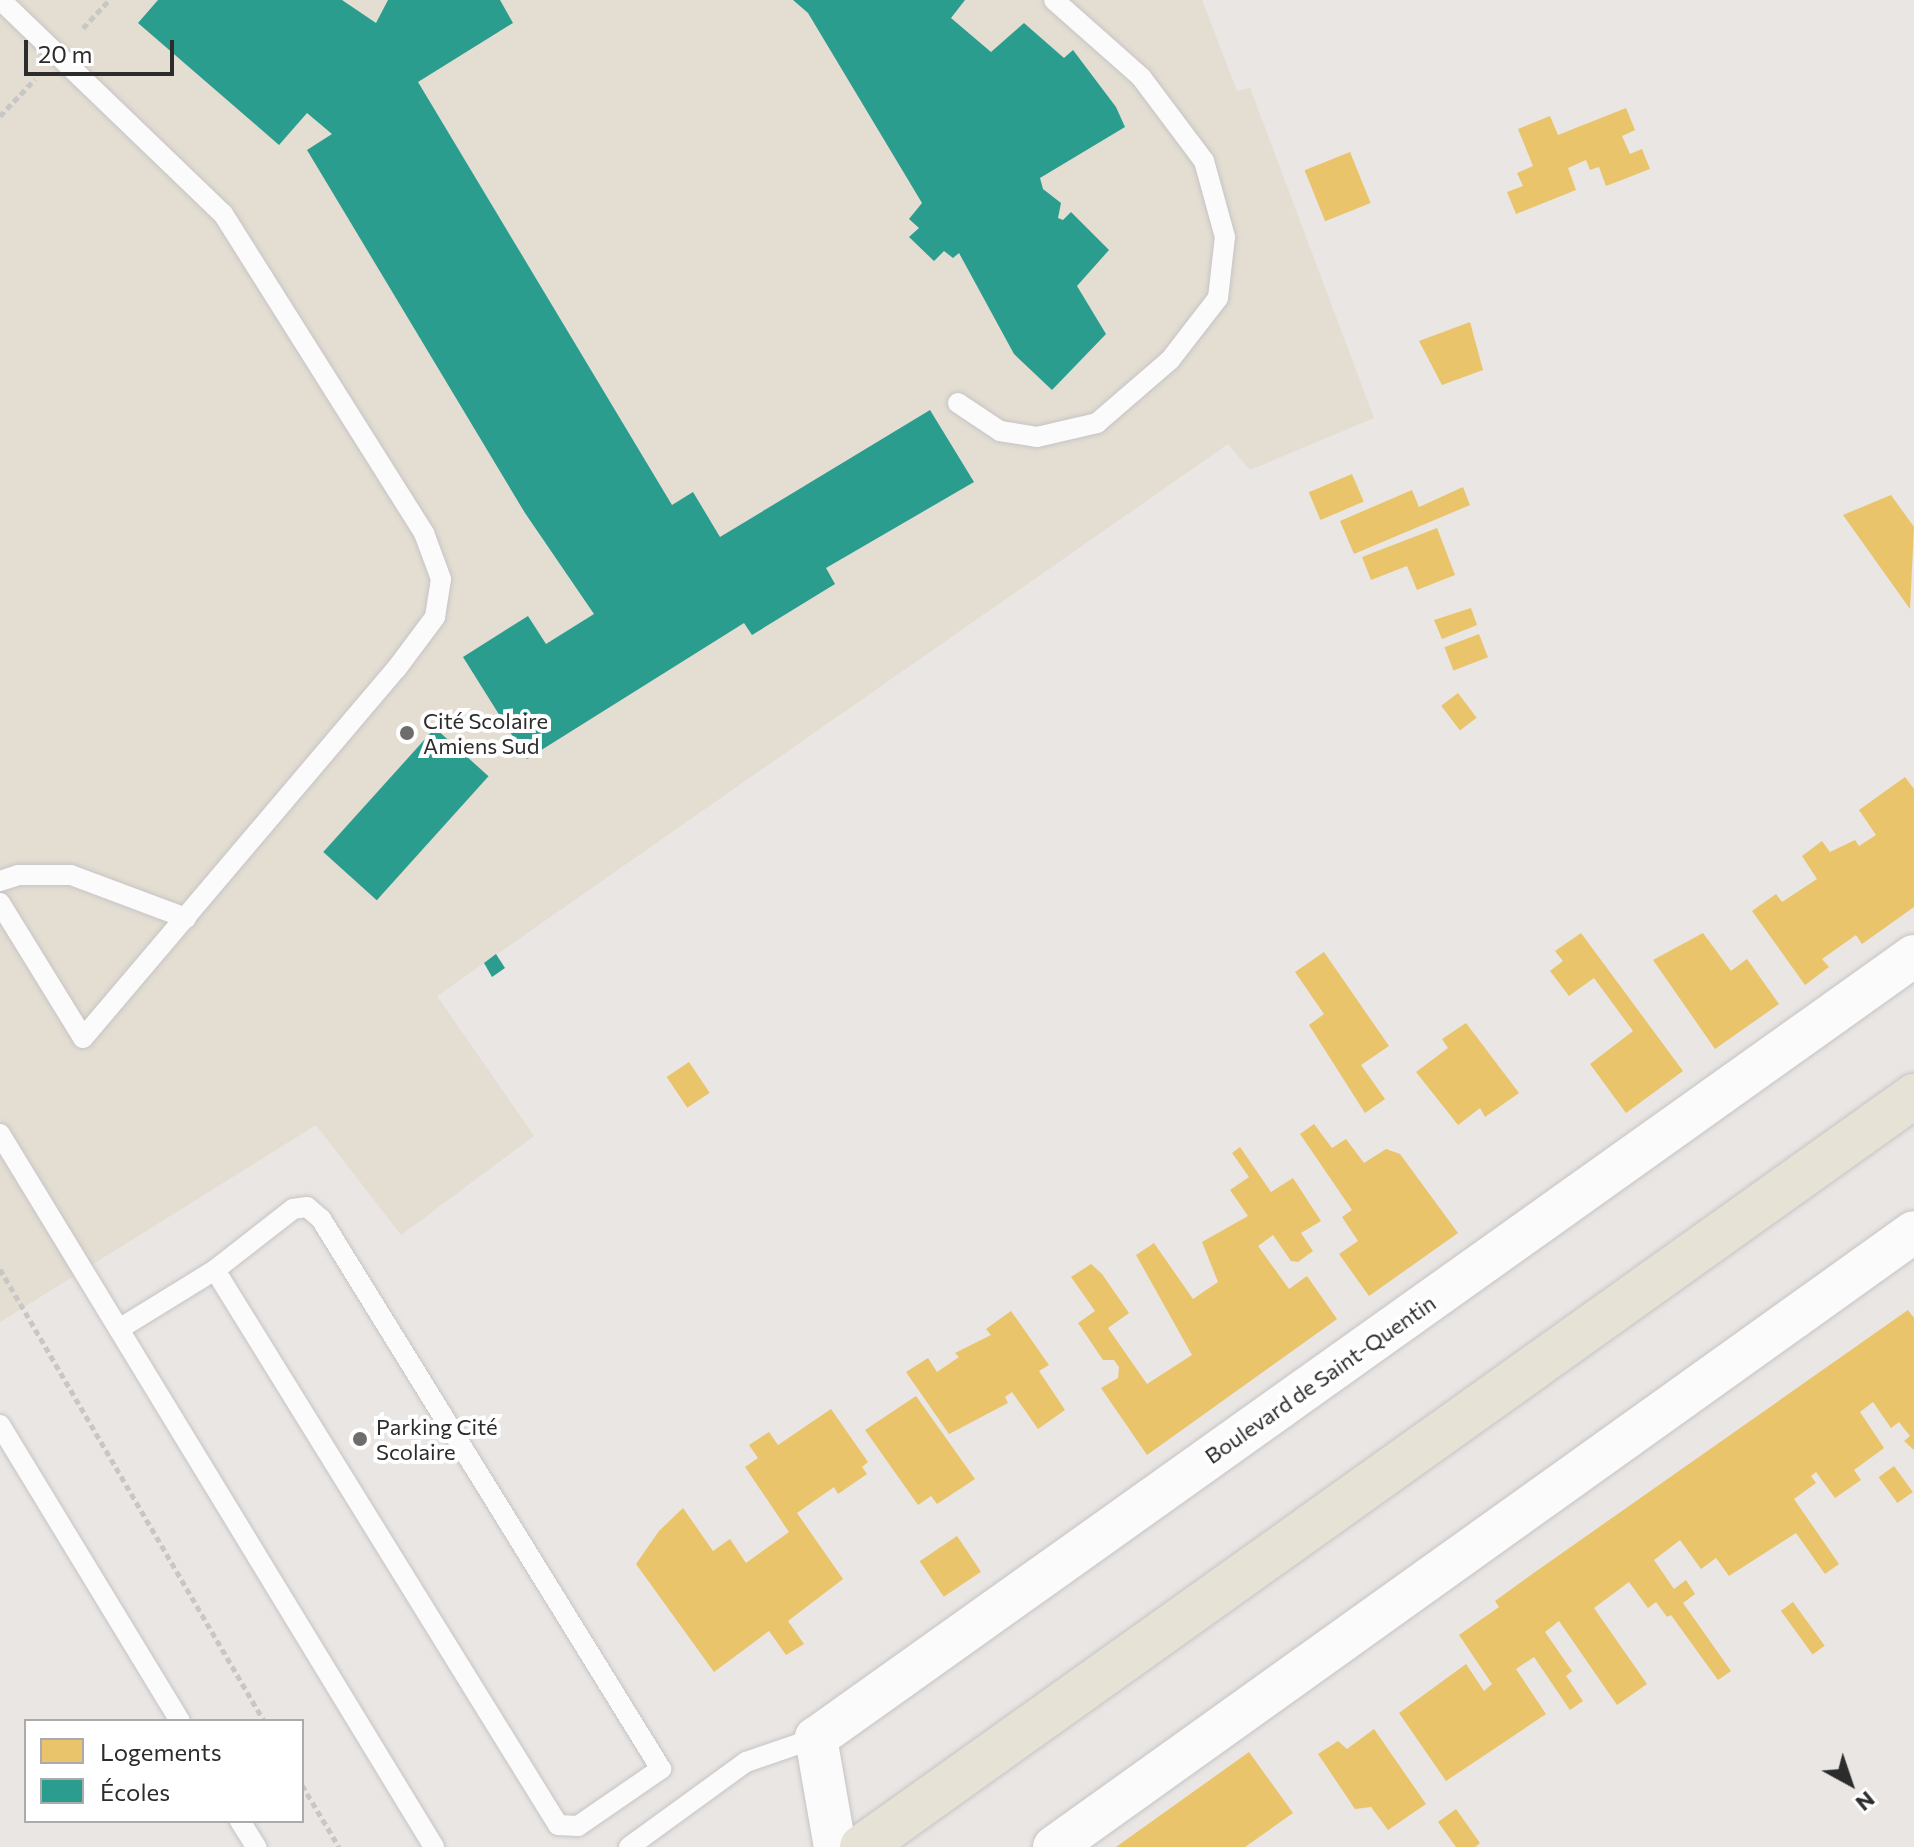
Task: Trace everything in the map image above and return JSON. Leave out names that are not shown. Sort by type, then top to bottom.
[{"type":"main road","points":[[862,1847],[1914,1096]]},
{"type":"street","name":"Boulevard de Saint-Quentin","points":[[816,1738],[1914,956]]},
{"type":"street","points":[[1054,1847],[1914,1232]]},
{"type":"street","points":[[816,1738],[835,1847]]},
{"type":"lane","points":[[0,903],[83,1038],[435,617],[441,579],[424,533],[223,214],[1,0]]},
{"type":"lane","points":[[958,403],[1000,431],[1037,437],[1097,423],[1170,360],[1218,298],[1225,237],[1204,161],[1141,77],[1054,0]]},
{"type":"lane","points":[[0,881],[18,875],[71,875],[186,918]]},
{"type":"lane","points":[[0,1134],[434,1847]]},
{"type":"lane","points":[[119,1329],[215,1270],[293,1209],[307,1207],[321,1219],[661,1769],[578,1826],[558,1825],[215,1270]]},
{"type":"lane","points":[[0,1425],[179,1719]]},
{"type":"lane","points":[[629,1847],[746,1762],[816,1738]]},
{"type":"lane","points":[[241,1823],[256,1847]]},
{"type":"path","points":[[0,1269],[263,1719]]},
{"type":"path","points":[[304,1788],[339,1847]]},
{"type":"shaded area","name":"Cité Scolaire Amiens Sud","points":[[0,0],[1202,0],[1237,91],[1250,88],[1374,418],[1250,470],[1228,444],[437,996],[534,1136],[401,1235],[316,1125],[0,1322]]},
{"type":"building: Logements","points":[[1626,108],[1635,130],[1622,136],[1630,154],[1642,149],[1650,169],[1606,186],[1599,167],[1590,170],[1586,160],[1568,168],[1576,190],[1516,214],[1507,192],[1523,186],[1517,173],[1533,166],[1518,129],[1550,116],[1558,135]]},
{"type":"building: Logements","points":[[1350,152],[1371,203],[1325,221],[1305,170]]},
{"type":"building: Logements","points":[[1470,322],[1483,370],[1442,385],[1419,341]]},
{"type":"building: Logements","points":[[1352,474],[1364,502],[1320,520],[1309,492]]},
{"type":"building: Logements","points":[[1463,487],[1470,505],[1354,554],[1340,521],[1412,490],[1419,507]]},
{"type":"building: Logements","points":[[1891,495],[1914,527],[1910,609],[1843,515]]},
{"type":"building: Logements","points":[[1437,528],[1455,575],[1417,590],[1407,566],[1371,580],[1362,557]]},
{"type":"building: Logements","points":[[1471,608],[1477,625],[1442,639],[1434,620]]},
{"type":"building: Logements","points":[[1479,634],[1488,657],[1453,671],[1444,647]]},
{"type":"building: Logements","points":[[1458,693],[1477,718],[1460,730],[1441,706]]},
{"type":"building: Logements","points":[[1905,777],[1914,789],[1914,907],[1862,944],[1856,935],[1822,959],[1829,967],[1805,985],[1752,911],[1776,894],[1782,902],[1817,879],[1802,856],[1822,841],[1830,852],[1855,840],[1859,846],[1876,835],[1859,810]]},
{"type":"building: Logements","points":[[1581,933],[1683,1071],[1626,1113],[1590,1064],[1633,1031],[1594,978],[1569,996],[1550,971],[1563,961],[1555,951]]},
{"type":"building: Logements","points":[[1703,933],[1731,971],[1747,959],[1779,1004],[1715,1049],[1653,960]]},
{"type":"building: Logements","points":[[1324,952],[1389,1046],[1361,1065],[1385,1099],[1365,1113],[1309,1025],[1324,1014],[1295,972]]},
{"type":"building: Logements","points":[[1466,1023],[1519,1093],[1485,1117],[1480,1108],[1458,1125],[1416,1072],[1448,1048],[1442,1039]]},
{"type":"building: Logements","points":[[689,1062],[710,1093],[687,1108],[667,1077]]},
{"type":"building: Logements","points":[[1314,1124],[1332,1148],[1346,1139],[1364,1163],[1386,1149],[1400,1154],[1458,1233],[1369,1296],[1339,1254],[1358,1241],[1342,1217],[1352,1210],[1300,1134]]},
{"type":"building: Logements","points":[[1240,1147],[1271,1192],[1293,1178],[1321,1221],[1301,1233],[1313,1251],[1298,1262],[1291,1261],[1273,1235],[1258,1246],[1289,1289],[1307,1276],[1337,1319],[1147,1455],[1101,1388],[1118,1378],[1119,1367],[1114,1360],[1103,1360],[1078,1323],[1095,1311],[1071,1277],[1091,1264],[1102,1274],[1129,1313],[1108,1328],[1147,1384],[1192,1355],[1136,1255],[1154,1243],[1193,1299],[1218,1282],[1202,1242],[1248,1216],[1230,1190],[1249,1177],[1232,1153]]},
{"type":"building: Logements","points":[[1908,1310],[1914,1318],[1914,1450],[1904,1441],[1910,1436],[1899,1422],[1891,1428],[1873,1402],[1860,1412],[1884,1448],[1854,1470],[1861,1480],[1835,1498],[1816,1472],[1811,1476],[1816,1483],[1794,1499],[1839,1564],[1825,1574],[1796,1533],[1729,1576],[1716,1558],[1701,1569],[1680,1540],[1654,1560],[1674,1589],[1686,1580],[1695,1594],[1683,1603],[1731,1671],[1718,1680],[1671,1615],[1667,1617],[1656,1602],[1648,1608],[1629,1582],[1594,1608],[1647,1684],[1617,1705],[1559,1621],[1545,1632],[1572,1671],[1566,1676],[1583,1701],[1570,1710],[1534,1657],[1516,1669],[1546,1714],[1446,1781],[1399,1713],[1466,1664],[1484,1691],[1492,1684],[1459,1635],[1499,1607],[1495,1601],[1528,1577]]},
{"type":"building: Logements","points":[[1011,1311],[1049,1365],[1039,1371],[1065,1410],[1038,1429],[1012,1392],[1005,1397],[1008,1403],[949,1434],[906,1372],[928,1358],[937,1372],[959,1357],[955,1353],[991,1335],[986,1329]]},
{"type":"building: Logements","points":[[916,1396],[975,1479],[937,1504],[931,1496],[918,1505],[865,1430]]},
{"type":"building: Logements","points":[[831,1409],[868,1462],[862,1467],[867,1474],[838,1494],[834,1487],[797,1513],[843,1579],[788,1621],[804,1644],[786,1655],[769,1631],[714,1672],[636,1564],[659,1531],[683,1508],[713,1551],[730,1539],[746,1563],[789,1532],[745,1467],[758,1458],[749,1445],[769,1432],[778,1445]]},
{"type":"building: Logements","points":[[1894,1466],[1913,1492],[1897,1503],[1879,1477]]},
{"type":"building: Logements","points":[[957,1536],[981,1572],[944,1597],[920,1561]]},
{"type":"building: Logements","points":[[1793,1602],[1825,1646],[1813,1655],[1781,1611]]},
{"type":"building: Logements","points":[[1374,1729],[1426,1804],[1388,1830],[1371,1807],[1355,1809],[1318,1754],[1338,1741],[1347,1749]]},
{"type":"building: Logements","points":[[1249,1752],[1293,1813],[1245,1847],[1116,1847]]},
{"type":"building: Logements","points":[[1456,1809],[1480,1843],[1475,1847],[1456,1847],[1438,1822]]},
{"type":"building: Écoles","points":[[158,0],[342,0],[376,23],[388,0],[500,0],[513,23],[418,82],[672,505],[693,492],[720,537],[930,410],[974,482],[826,568],[835,584],[752,635],[744,623],[527,759],[463,657],[528,616],[546,644],[594,614],[525,513],[307,150],[332,134],[307,113],[279,145],[138,23]]},
{"type":"building: Écoles","points":[[793,0],[965,0],[951,18],[991,52],[1024,23],[1064,58],[1073,50],[1116,107],[1125,127],[1040,178],[1043,189],[1061,203],[1058,218],[1063,220],[1071,212],[1109,250],[1077,286],[1106,334],[1052,390],[1014,354],[959,253],[953,258],[944,251],[934,261],[909,237],[919,228],[909,219],[922,203],[808,13]]},
{"type":"building: Écoles","points":[[435,728],[489,776],[377,900],[323,852]]},
{"type":"building: Écoles","points":[[496,954],[505,968],[492,977],[484,963]]},
{"type":"place","name":"Cité Scolaire Amiens Sud","points":[[407,733]]},
{"type":"place","name":"Parking Cité Scolaire","points":[[360,1439]]}]
